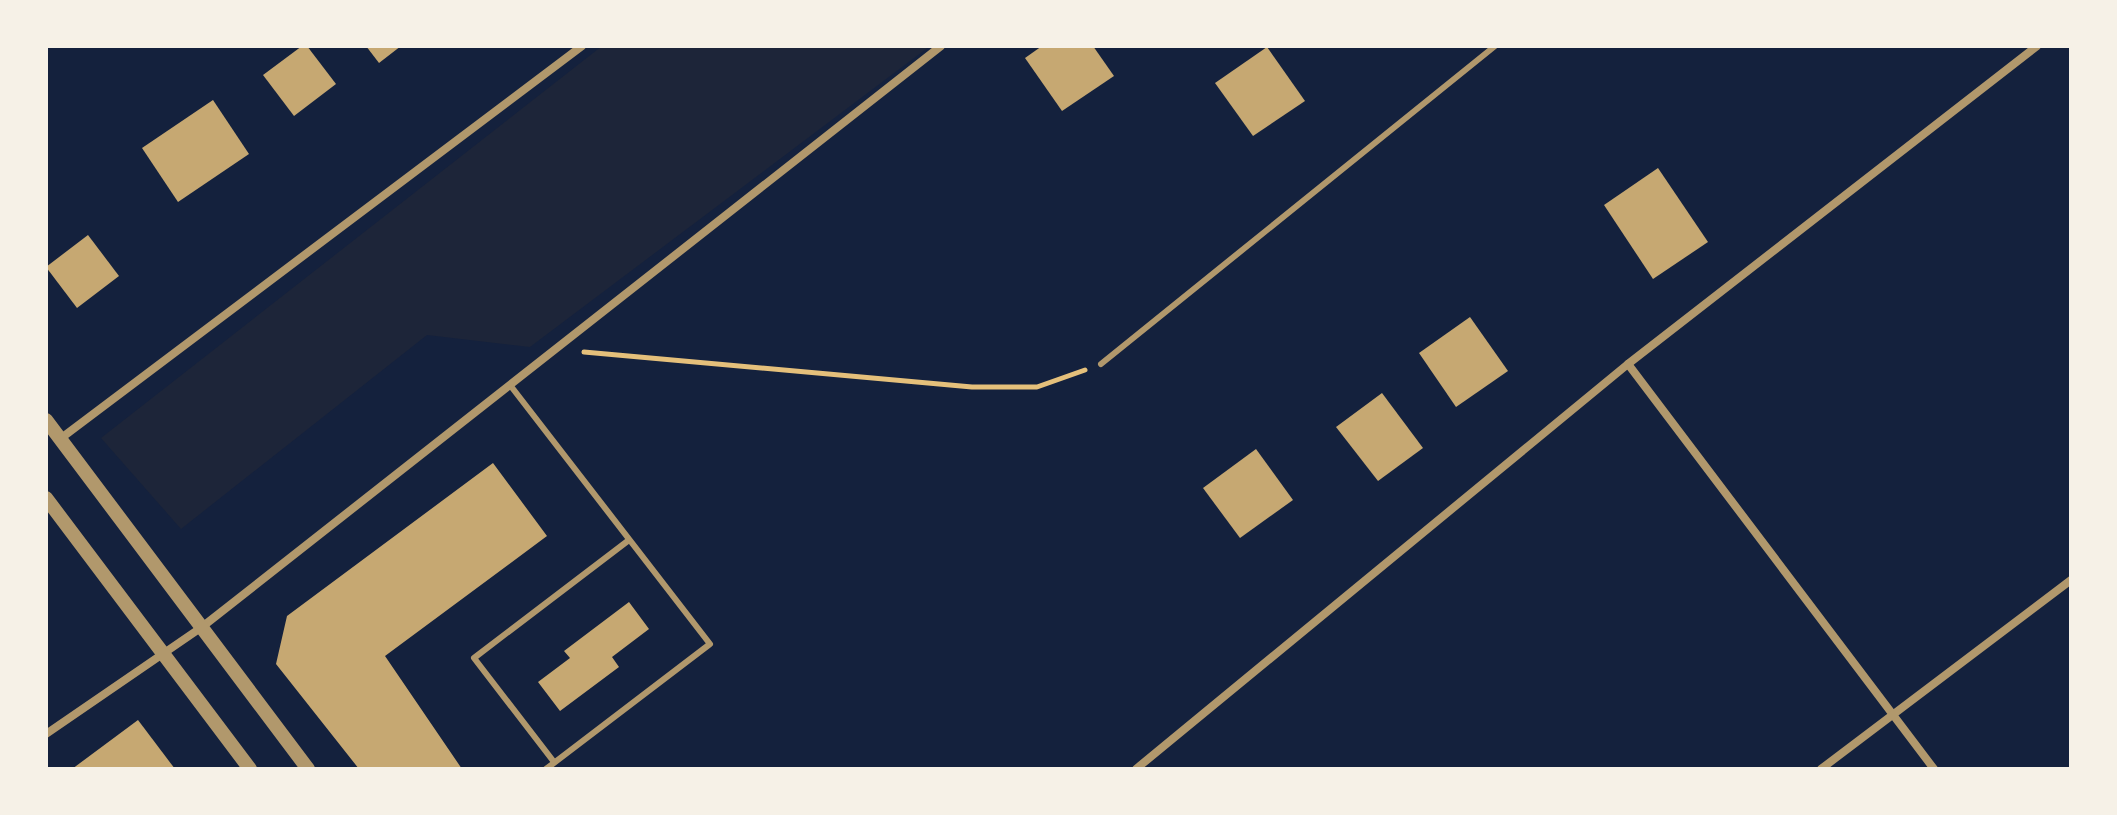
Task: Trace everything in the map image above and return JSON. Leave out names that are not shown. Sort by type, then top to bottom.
[{"type":"street","points":[[60,439],[582,46]]},
{"type":"street","points":[[46,734],[202,627],[941,46]]},
{"type":"street","points":[[1136,769],[1628,364],[2037,46]]},
{"type":"street","points":[[1628,364],[1934,769]]},
{"type":"street","points":[[46,420],[308,769]]},
{"type":"street","points":[[46,498],[250,769]]},
{"type":"street","points":[[1821,769],[2071,580]]},
{"type":"lane","points":[[1101,364],[1495,46]]},
{"type":"lane","points":[[510,385],[710,644],[546,769]]},
{"type":"lane","points":[[554,762],[474,658],[629,540]]},
{"type":"path","points":[[555,349],[972,387],[1037,387],[1101,364]]},
{"type":"shaded area","points":[[602,46],[930,46],[530,347],[427,335],[181,529],[101,438]]},
{"type":"building","points":[[302,46],[307,46],[336,84],[294,116],[263,75]]},
{"type":"building","points":[[366,46],[401,46],[379,63]]},
{"type":"building","points":[[1042,46],[1093,46],[1114,76],[1062,111],[1025,58]]},
{"type":"building","points":[[1267,47],[1305,101],[1253,136],[1215,83]]},
{"type":"building","points":[[213,100],[249,154],[178,202],[142,148]]},
{"type":"building","points":[[1658,168],[1708,242],[1653,279],[1604,205]]},
{"type":"building","points":[[88,235],[119,276],[77,308],[46,267]]},
{"type":"building","points":[[1470,317],[1508,371],[1456,407],[1419,353]]},
{"type":"building","points":[[1382,393],[1423,448],[1378,481],[1336,427]]},
{"type":"building","points":[[1256,449],[1293,500],[1240,538],[1203,488]]},
{"type":"building","points":[[493,463],[547,536],[385,656],[462,769],[359,769],[276,664],[287,616]]},
{"type":"building","points":[[629,602],[649,629],[612,657],[619,667],[560,711],[538,682],[570,658],[564,651]]},
{"type":"building","points":[[138,720],[175,769],[72,769]]}]
